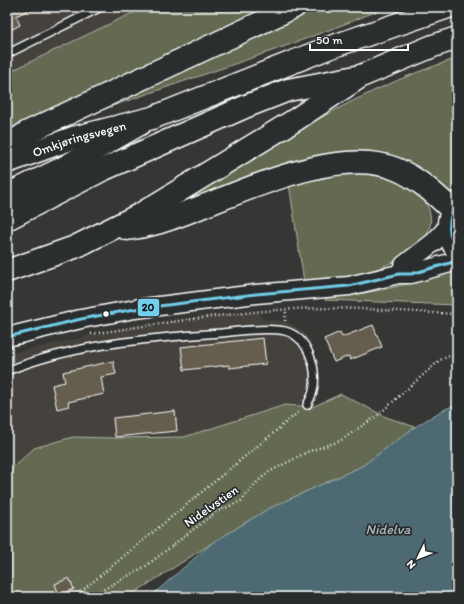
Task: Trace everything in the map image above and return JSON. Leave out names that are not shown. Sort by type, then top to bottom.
[{"type":"main road","points":[[7,146],[28,132],[294,7]]},
{"type":"main road","points":[[7,195],[60,169],[152,118],[328,48],[448,7]]},
{"type":"main road","points":[[7,271],[31,264],[100,236],[177,193],[295,120],[361,76],[433,46],[457,38]]},
{"type":"main road","points":[[7,219],[108,166],[247,106],[288,90],[361,76]]},
{"type":"main road","name":"Omkjøringsvegen","points":[[7,162],[73,138],[152,118]]},
{"type":"main road","points":[[100,236],[165,221],[248,189],[307,170],[334,164],[354,162],[382,165],[400,171],[426,186],[452,213],[451,240],[457,250]]},
{"type":"street","points":[[400,274],[404,265],[434,242],[452,213]]},
{"type":"street","points":[[7,337],[74,320],[135,309],[256,294],[350,286],[400,274],[411,274],[457,261]]},
{"type":"lane","points":[[7,54],[101,7]]},
{"type":"lane","points":[[7,371],[26,363],[82,350],[155,338],[253,330],[285,331],[299,338],[307,348],[315,377],[313,392],[307,405]]},
{"type":"path","points":[[85,335],[217,316],[292,309],[336,308],[457,314]]},
{"type":"path","name":"Nidelvstien","points":[[69,597],[78,594],[97,593],[146,566],[216,512],[241,501],[258,481],[269,472],[307,452],[340,441],[378,415],[440,360],[457,353]]},
{"type":"path","points":[[78,594],[307,405]]},
{"type":"shaded area","points":[[7,7],[347,7],[7,134]]},
{"type":"shaded area","points":[[258,312],[264,320],[276,320],[290,323],[302,331],[311,342],[320,380],[319,395],[312,407],[285,405],[184,437],[73,437],[12,467],[7,473],[7,354],[143,324],[212,315]]},
{"type":"green space","points":[[145,7],[274,7],[7,133],[7,73]]},
{"type":"green space","points":[[307,7],[387,7],[275,50],[87,115]]},
{"type":"green space","points":[[455,59],[457,71],[457,184],[448,193],[379,155],[162,216],[267,148],[303,127],[377,89]]},
{"type":"green space","points":[[363,172],[396,179],[413,188],[420,195],[426,202],[431,219],[425,238],[410,252],[395,261],[370,271],[348,277],[304,282],[289,184],[315,176]]},
{"type":"green space","points":[[453,272],[457,273],[457,305],[325,300],[326,297],[381,290],[439,274]]},
{"type":"green space","points":[[341,394],[386,417],[415,427],[362,466],[268,509],[128,597],[7,597],[7,473],[34,448],[73,437],[184,437],[285,405],[312,407]]},
{"type":"water","name":"Nidelva","points":[[457,404],[457,593],[451,597],[150,597],[212,543],[268,509],[362,466],[415,427],[441,411]]},
{"type":"building","points":[[7,7],[35,7],[16,16],[20,25],[7,32]]},
{"type":"building","points":[[373,325],[382,347],[350,360],[349,356],[334,362],[324,339],[340,332],[342,337]]},
{"type":"building","points":[[263,338],[266,364],[229,368],[229,365],[184,370],[181,347]]},
{"type":"building","points":[[113,361],[116,374],[101,377],[104,394],[68,402],[69,406],[57,409],[52,385],[65,382],[63,372]]},
{"type":"building","points":[[175,411],[177,431],[115,437],[113,418]]},
{"type":"building","points":[[69,578],[74,589],[59,595],[55,584]]},
{"type":"transit line","name":"20","points":[[457,203],[451,215],[450,221],[451,238],[457,250]]},
{"type":"transit line","name":"20","points":[[7,337],[81,319],[135,309],[256,294],[349,286],[399,274],[411,274],[457,261]]}]
